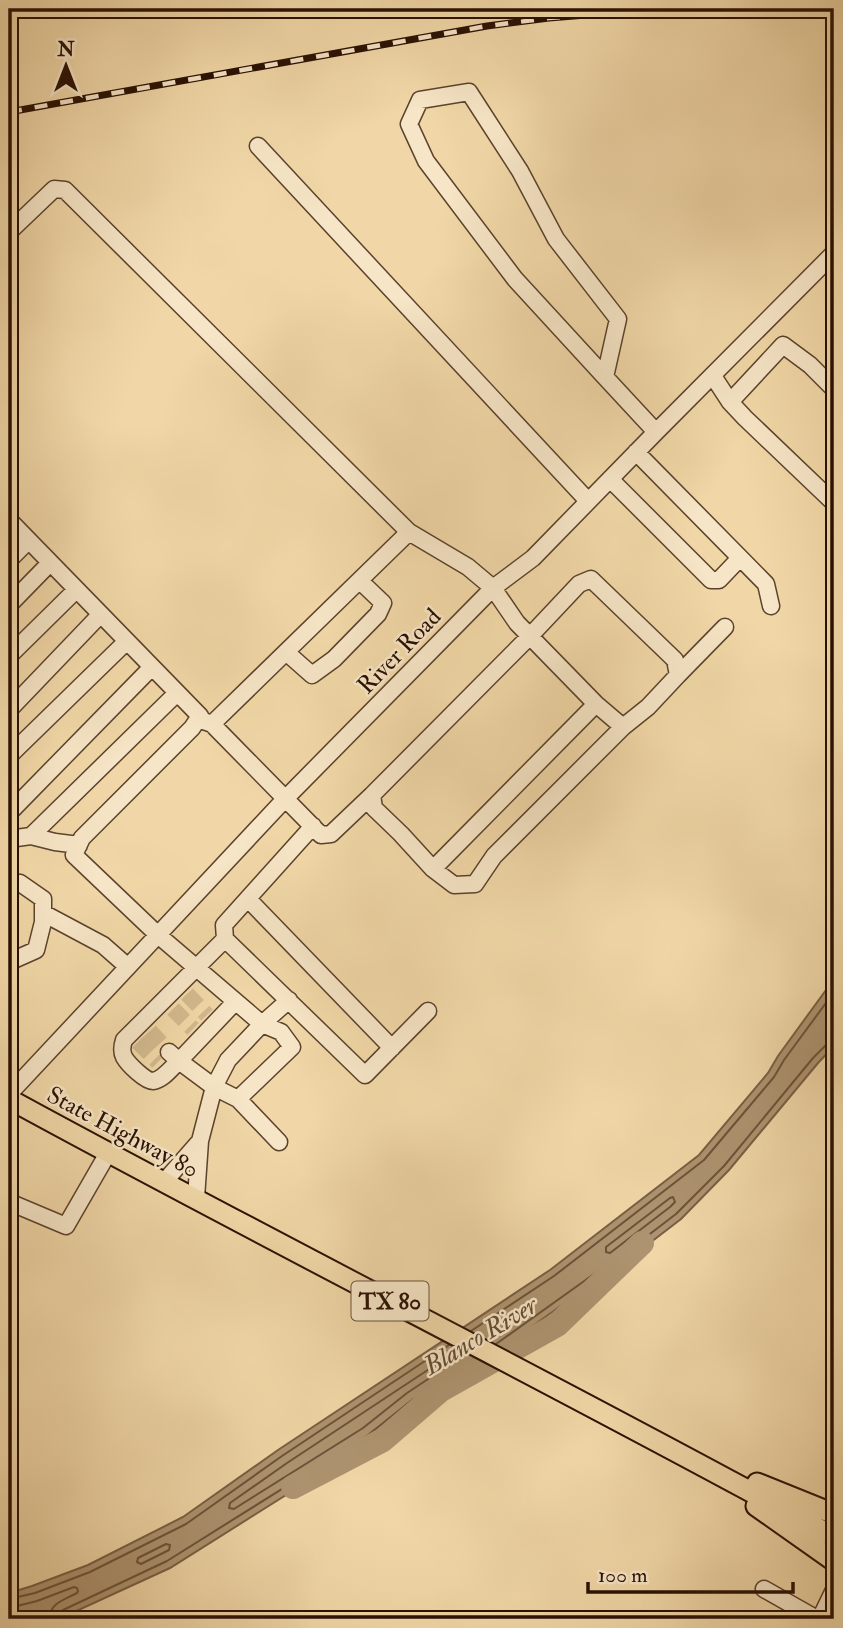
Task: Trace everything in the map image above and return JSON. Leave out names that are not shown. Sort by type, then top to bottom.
[{"type":"main road","name":"State Highway 80","points":[[9,1097],[108,1153],[675,1450]]},
{"type":"main road","points":[[675,1450],[834,1514]]},
{"type":"main road","points":[[675,1450],[834,1561]]},
{"type":"main road","name":"TX 80","points":[[675,1450],[834,1537]]},
{"type":"street","points":[[605,377],[618,319],[556,239],[520,171],[469,92],[420,100],[409,124],[426,161],[515,279],[605,377],[656,432]]},
{"type":"street","points":[[258,146],[588,501]]},
{"type":"street","points":[[9,232],[54,188],[65,190],[409,532],[468,567],[493,588],[517,623],[596,704],[623,727]]},
{"type":"street","name":"River Road","points":[[9,1097],[285,799],[493,588],[533,558],[834,253]]},
{"type":"street","points":[[730,402],[783,345],[810,365],[834,389]]},
{"type":"street","points":[[713,376],[730,402],[834,503]]},
{"type":"street","points":[[636,452],[766,584],[771,606]]},
{"type":"street","points":[[610,479],[711,580],[719,580],[740,558]]},
{"type":"street","points":[[9,520],[177,693],[321,835],[331,834],[579,585],[591,579],[675,660],[678,675]]},
{"type":"street","points":[[238,1099],[292,1047],[281,1032],[262,1024],[158,935],[74,855],[82,838],[192,727],[205,721],[286,652],[409,532]]},
{"type":"street","points":[[9,560],[28,541]]},
{"type":"street","points":[[9,605],[50,564]]},
{"type":"street","points":[[286,652],[312,675],[334,659],[378,614],[383,603],[360,581]]},
{"type":"street","points":[[9,656],[76,590]]},
{"type":"street","points":[[9,710],[100,614]]},
{"type":"street","points":[[372,795],[374,808],[433,869],[454,886],[475,884],[495,856],[623,727],[648,707],[725,627]]},
{"type":"street","points":[[9,756],[127,641]]},
{"type":"street","points":[[9,813],[152,667]]},
{"type":"street","points":[[31,836],[177,693]]},
{"type":"street","points":[[433,869],[596,704]]},
{"type":"street","points":[[313,826],[224,925],[225,939],[365,1075],[428,1011]]},
{"type":"street","points":[[9,839],[31,836],[79,845]]},
{"type":"street","points":[[9,882],[20,883],[43,899],[43,922],[36,950],[9,962]]},
{"type":"street","points":[[248,899],[392,1048]]},
{"type":"street","points":[[43,913],[103,945],[128,967]]},
{"type":"street","points":[[225,939],[197,968],[183,990],[134,1038],[124,1040],[121,1048],[124,1056],[144,1079],[158,1080],[168,1062],[211,1019],[235,1002]]},
{"type":"street","points":[[196,1198],[200,1141],[214,1087],[228,1060],[289,1000]]},
{"type":"street","points":[[168,1062],[238,1099],[279,1142]]},
{"type":"street","points":[[164,1182],[200,1141]]},
{"type":"street","points":[[9,1202],[66,1226],[108,1153]]},
{"type":"street","points":[[764,1589],[819,1619],[834,1590]]},
{"type":"water","points":[[834,979],[834,1046],[729,1170],[681,1219],[629,1259],[416,1406],[372,1441],[170,1568],[59,1619],[9,1619],[9,1593],[88,1565],[183,1517],[278,1450],[550,1270],[699,1155],[768,1073]]},
{"type":"waterway","name":"Blanco River","points":[[293,1487],[383,1440],[441,1390],[557,1325],[642,1243]]},
{"type":"tunnel","points":[[187,994],[207,1015]]},
{"type":"tunnel","points":[[173,1009],[193,1029]]},
{"type":"tunnel","points":[[150,1031],[169,1052]]},
{"type":"tunnel","points":[[138,1042],[158,1062]]},
{"type":"railway","points":[[9,112],[487,26],[661,9]]},
{"type":"railway","points":[[774,9],[834,14]]}]
